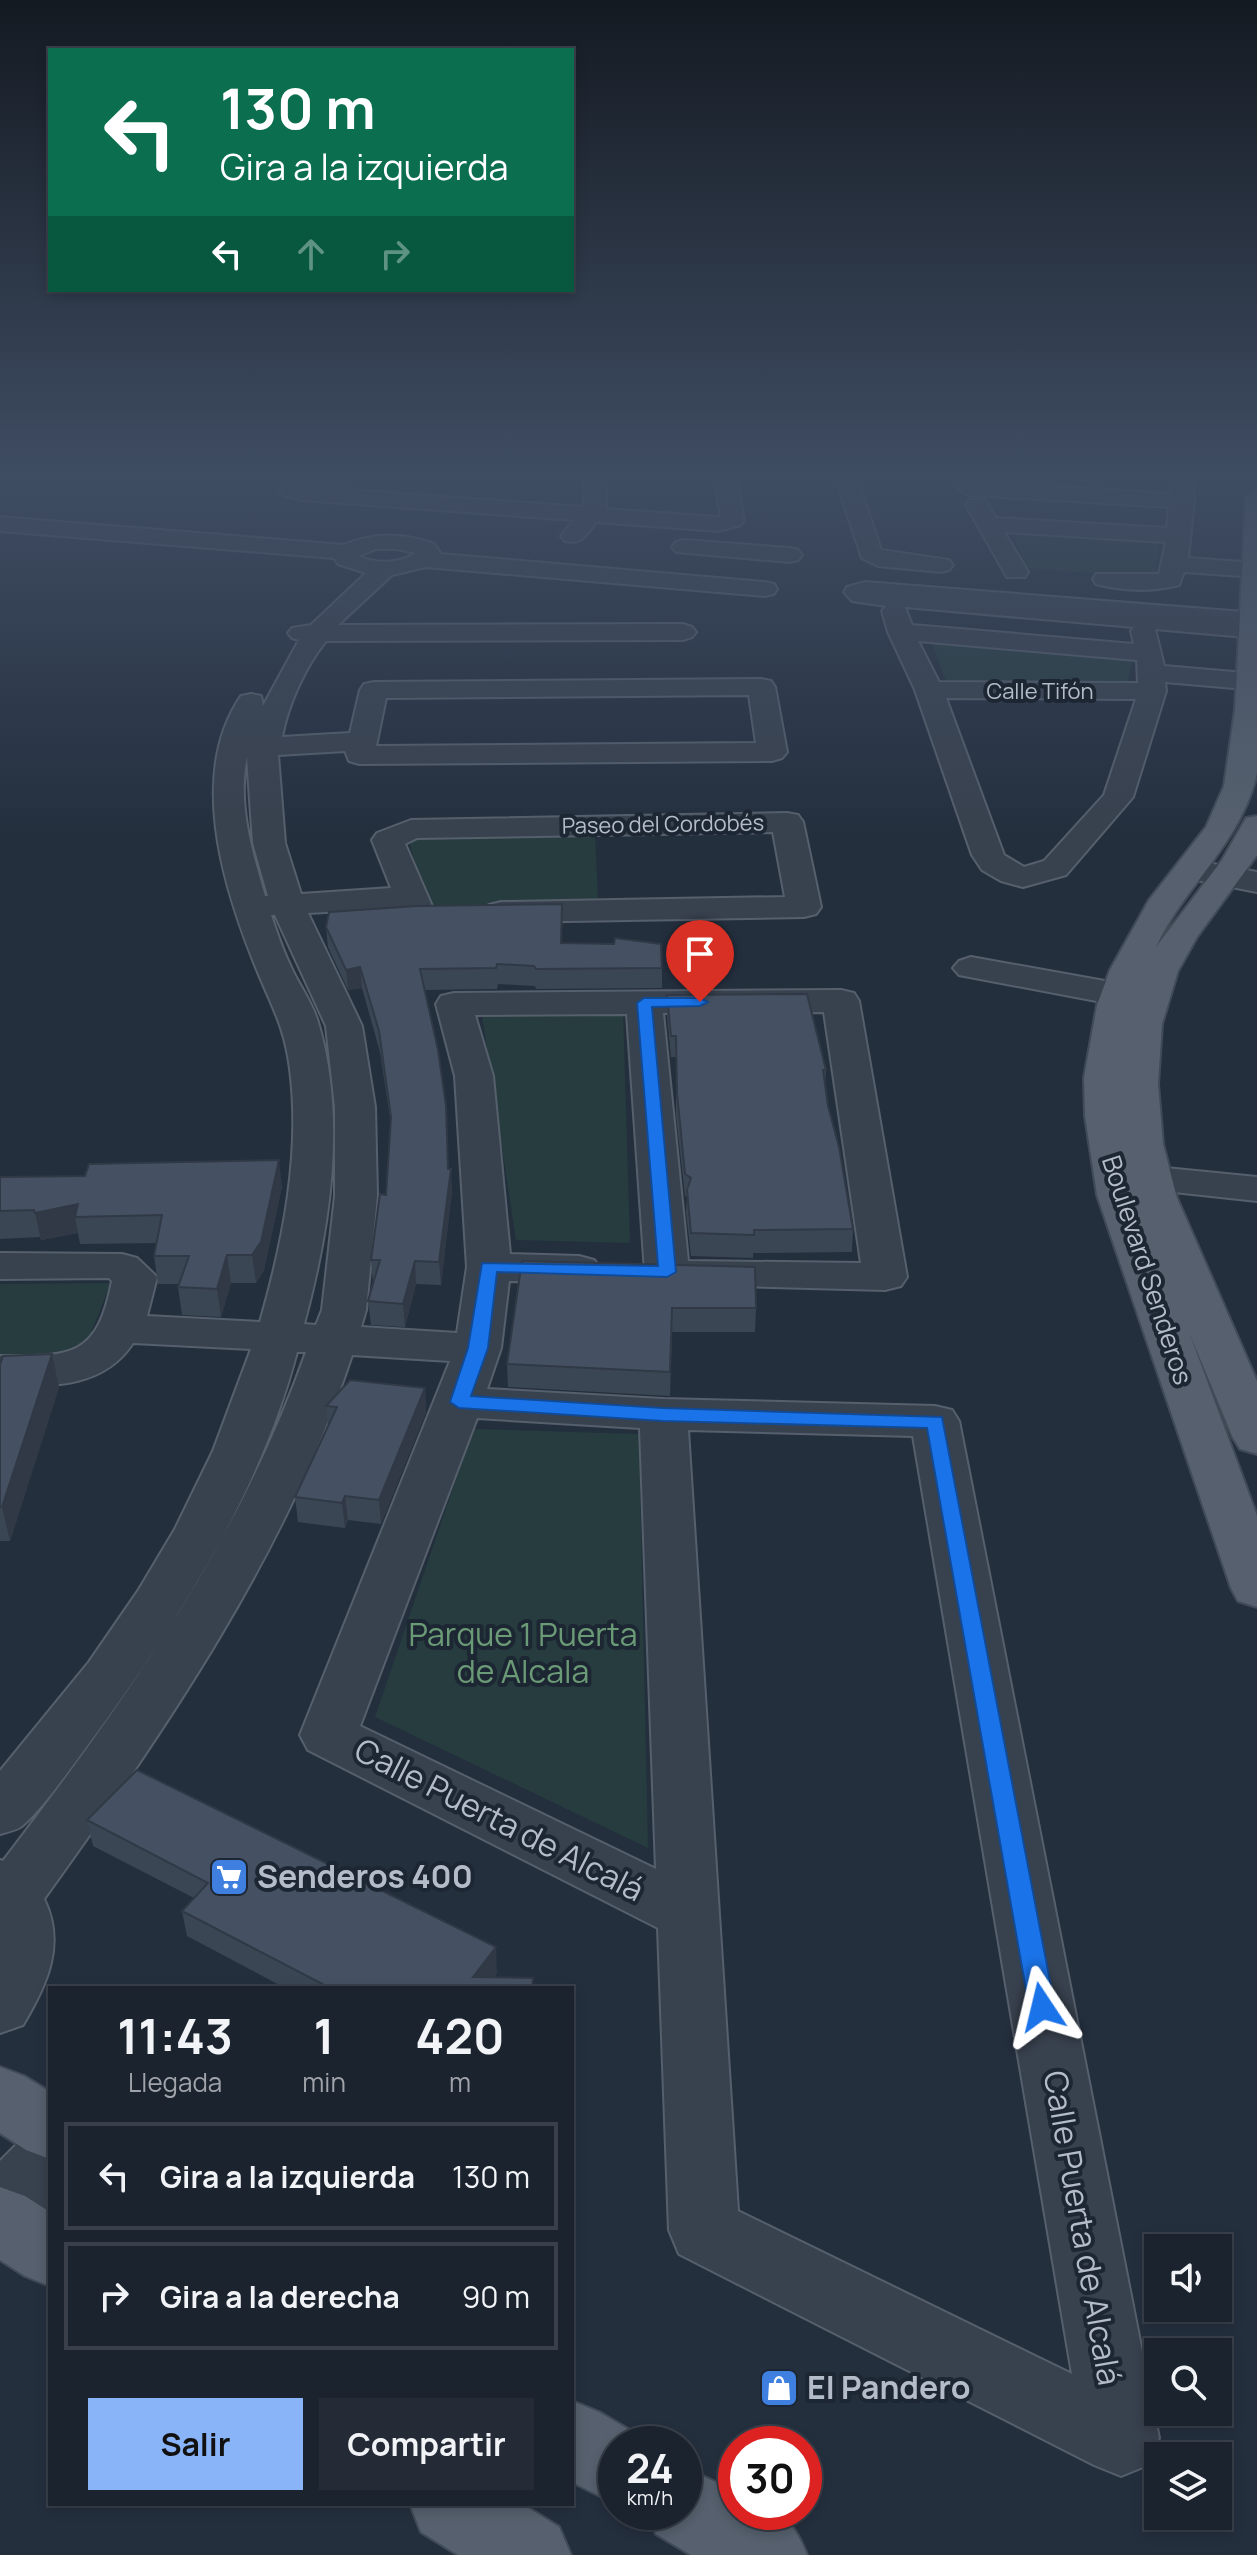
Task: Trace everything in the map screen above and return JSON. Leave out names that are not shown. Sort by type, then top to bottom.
[{"type":"main road","name":"Boulevard Senderos","points":[[1227,871],[1218,833],[1234,803],[1242,775],[1253,695],[1255,597]]},
{"type":"main road","name":"Boulevard Senderos","points":[[1257,825],[1227,871],[1108,1031],[1102,1080],[1104,1131],[1257,1438]]},
{"type":"main road","name":"Boulevard Senderos","points":[[1133,997],[1140,1037],[1143,1135],[1134,1186],[1257,1588]]},
{"type":"main road","points":[[1104,1131],[1143,1135]]},
{"type":"main road","points":[[0,2220],[48,2251]]},
{"type":"main road","points":[[574,2440],[598,2454]]},
{"type":"main road","points":[[452,2506],[531,2555]]},
{"type":"main road","points":[[702,2517],[767,2555]]},
{"type":"street","points":[[0,1811],[70,1728],[149,1617],[209,1514],[251,1421],[281,1322],[303,1234],[315,1107],[298,1019],[269,958],[232,823],[248,754],[271,719],[293,673],[306,633],[336,597]]},
{"type":"street","points":[[878,597],[1255,625]]},
{"type":"street","points":[[954,597],[1255,625]]},
{"type":"street","points":[[1149,666],[1118,797],[1055,868],[1023,877],[1002,870],[988,855],[929,690],[898,622],[1149,666],[1253,695]]},
{"type":"street","points":[[306,633],[683,632]]},
{"type":"street","name":"Calle Tifón","points":[[929,690],[1149,666]]},
{"type":"street","points":[[248,754],[361,748],[772,752],[761,687],[374,690],[361,748]]},
{"type":"street","points":[[0,2005],[26,1948],[25,1926],[6,1890],[124,1744],[186,1649],[236,1563],[277,1483],[310,1409],[339,1325],[356,1196],[355,1107],[344,1026],[291,913],[269,843],[248,754]]},
{"type":"street","name":"Paseo del Cordobés","points":[[787,822],[804,907],[435,909],[388,840],[411,829],[787,822]]},
{"type":"street","points":[[255,915],[435,909]]},
{"type":"street","points":[[971,968],[1133,997]]},
{"type":"street","name":"Calle Puerta de Alcalá","points":[[489,1267],[885,1277],[841,1001],[454,1004],[474,1076],[489,1267],[481,1333],[459,1402],[328,1735],[688,1914]]},
{"type":"street","points":[[644,1003],[667,1272]]},
{"type":"street","points":[[1134,1186],[1257,1189]]},
{"type":"street","points":[[1134,1186],[1257,1202]]},
{"type":"street","points":[[0,1266],[122,1267],[135,1277],[126,1314],[102,1355],[76,1368],[0,1371]]},
{"type":"street","points":[[126,1314],[481,1333]]},
{"type":"street","name":"Calle Puerta de Alcalá","points":[[459,1402],[663,1414],[935,1421],[1121,2438],[704,2230],[663,1414]]},
{"type":"street","points":[[70,1728],[124,1744]]},
{"type":"street","points":[[0,2209],[24,2125]]},
{"type":"green space","points":[[931,641],[1133,657],[1128,682],[946,681]]},
{"type":"green space","points":[[595,831],[598,901],[428,908],[408,838]]},
{"type":"green space","points":[[481,1009],[623,1009],[630,1243],[516,1240]]},
{"type":"green space","points":[[111,1283],[82,1355],[0,1356],[0,1284]]},
{"type":"green space","name":"Parque 1 Puerta de Alcala","points":[[473,1429],[639,1434],[648,1848],[375,1717]]},
{"type":"building","points":[[562,904],[561,943],[614,944],[615,938],[661,944],[662,968],[536,969],[534,966],[497,964],[496,968],[420,969],[438,1050],[446,1106],[448,1169],[451,1169],[439,1262],[415,1261],[403,1304],[368,1301],[380,1260],[371,1260],[380,1194],[386,1195],[391,1117],[379,1031],[360,967],[346,970],[326,927],[329,912],[417,906]]},
{"type":"building","points":[[807,994],[826,1070],[823,1070],[828,1106],[839,1147],[853,1229],[754,1230],[754,1235],[691,1233],[687,1190],[691,1178],[685,1174],[677,1093],[676,1036],[671,1036],[667,995]]},
{"type":"building","points":[[279,1160],[261,1242],[252,1255],[227,1255],[217,1289],[178,1287],[189,1256],[154,1256],[162,1215],[75,1217],[78,1204],[35,1213],[34,1210],[0,1211],[0,1177],[85,1176],[89,1164]]},
{"type":"building","points":[[522,1261],[755,1267],[756,1308],[672,1308],[670,1372],[507,1364]]},
{"type":"building","points":[[52,1354],[0,1507],[0,1365],[3,1356]]},
{"type":"building","points":[[350,1380],[425,1388],[379,1500],[345,1496],[342,1503],[295,1497],[337,1407],[326,1406]]},
{"type":"building","name":"Senderos 400","points":[[137,1770],[496,1947],[473,1977],[533,1978],[532,1986],[326,1986],[182,1911],[208,1883],[87,1820]]},
{"type":"place","name":"Senderos 400","points":[[229,1877]]},
{"type":"place","name":"El Pandero","points":[[779,2388]]},
{"type":"route","points":[[700,1002],[644,1003],[667,1272],[489,1267],[478,1348],[459,1402],[663,1414],[935,1421],[1042,2007]]}]
